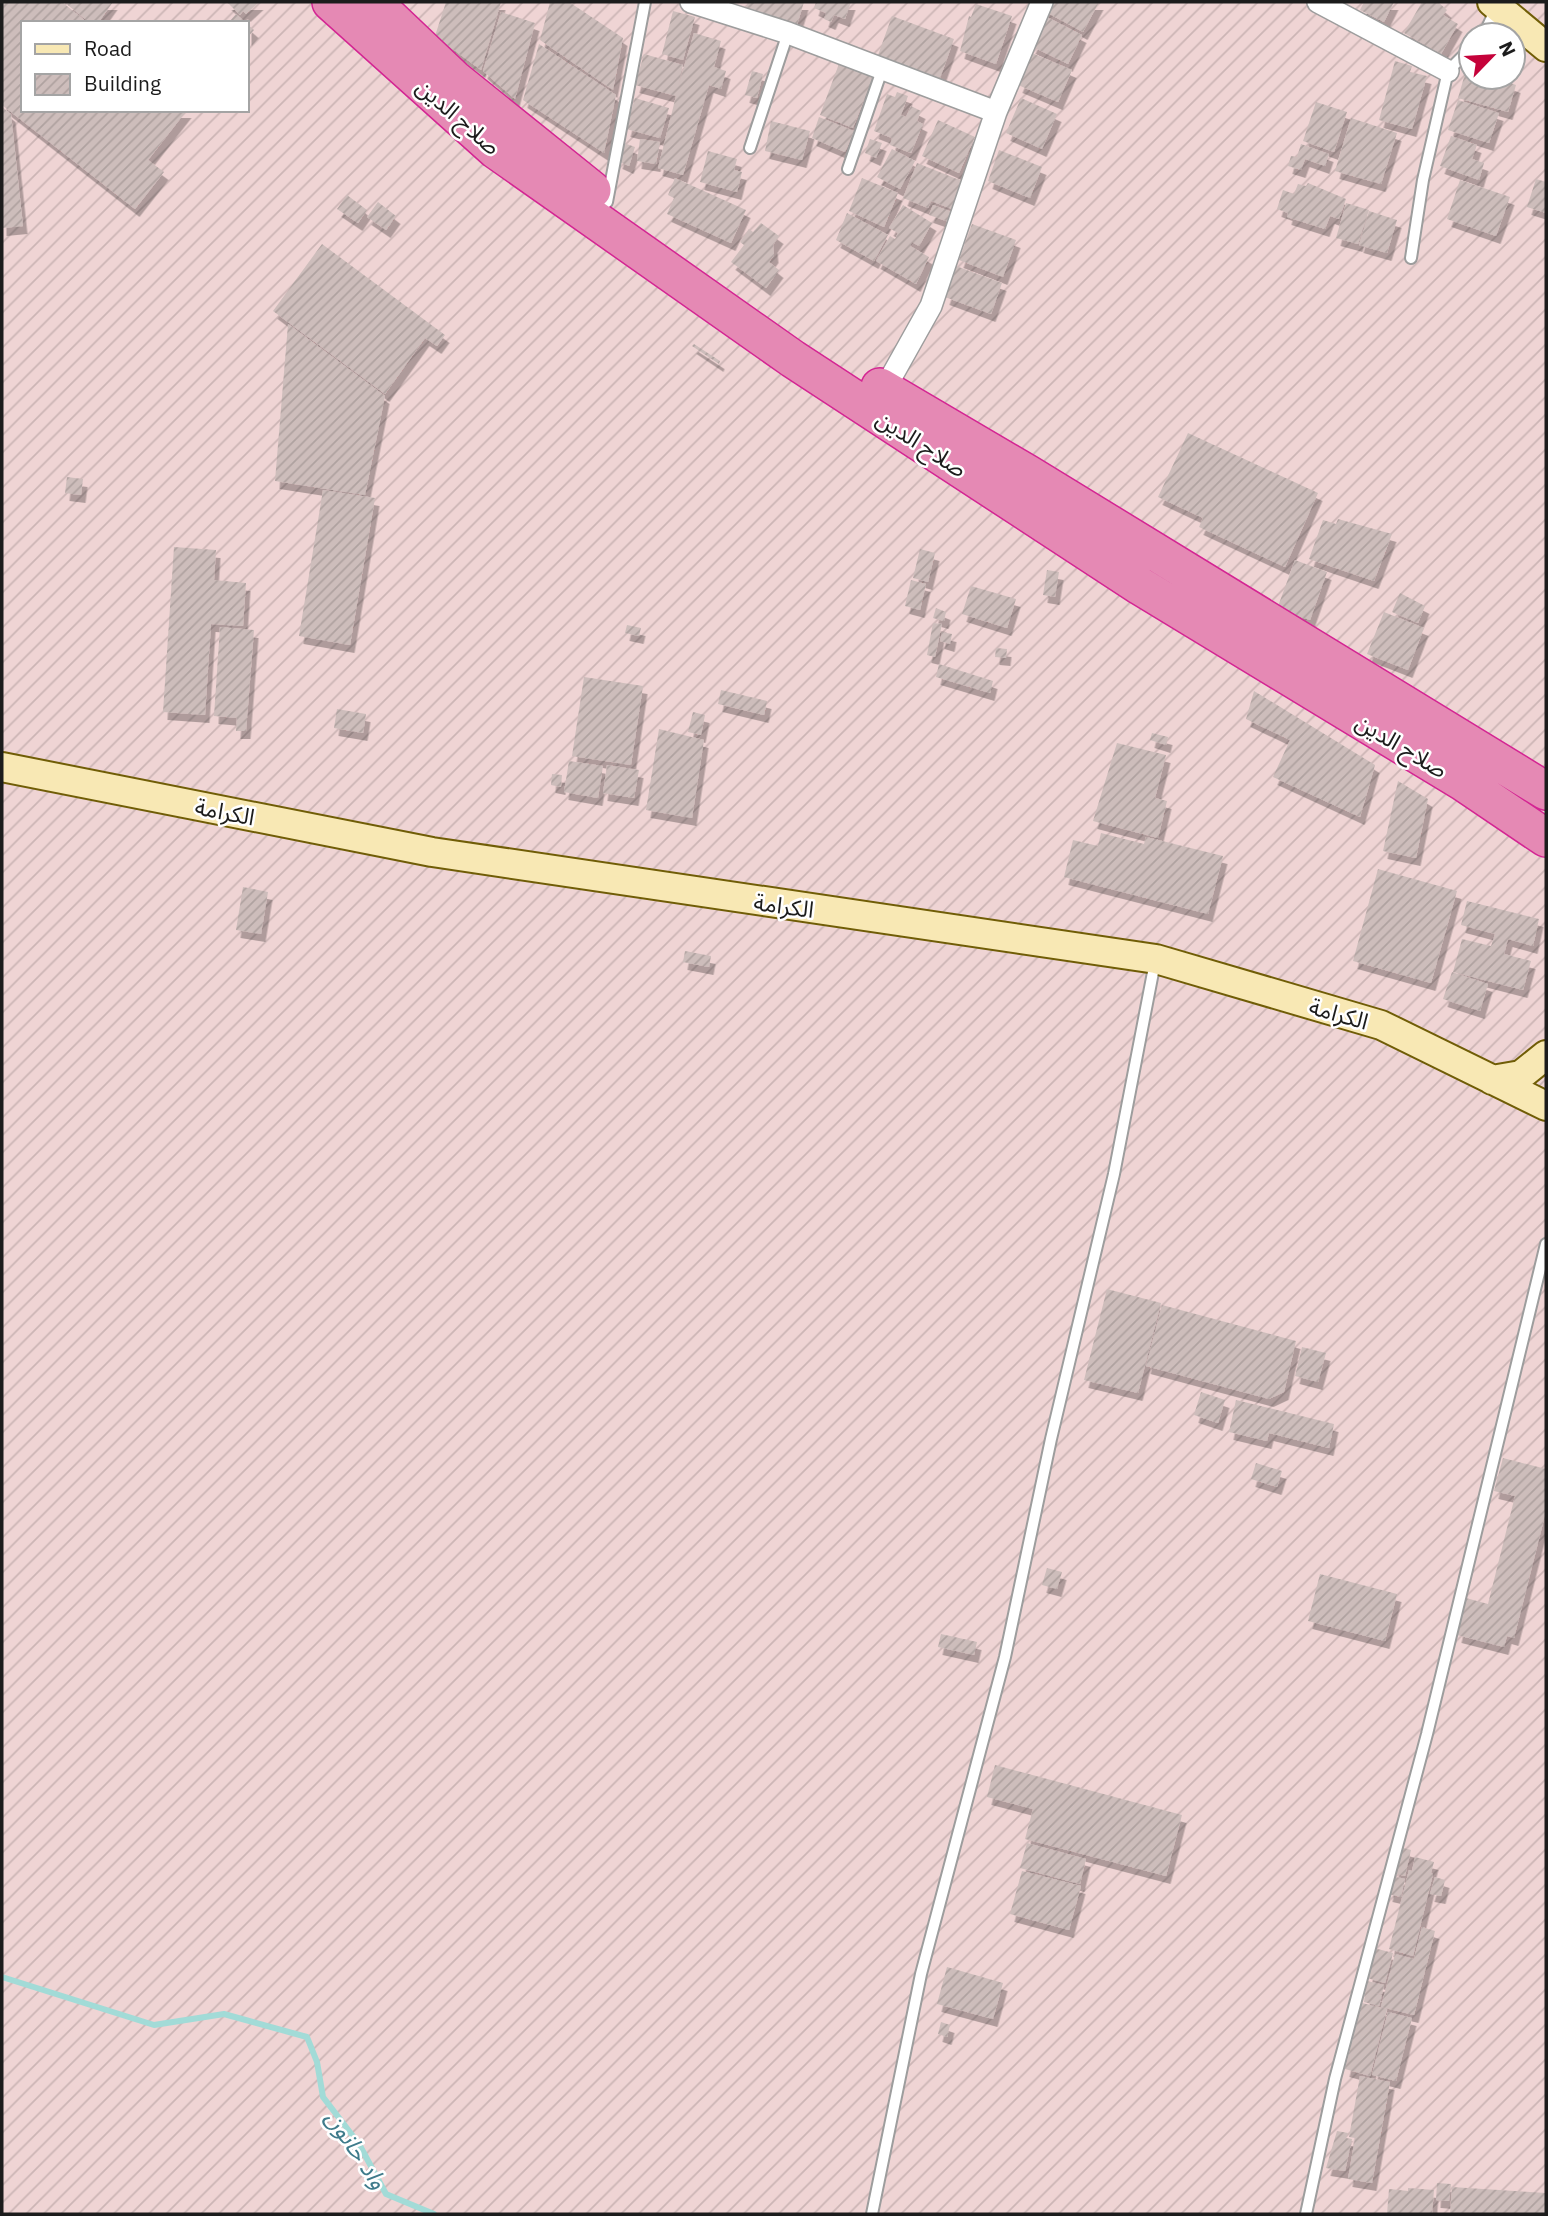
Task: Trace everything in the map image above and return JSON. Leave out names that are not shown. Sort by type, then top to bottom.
[{"type":"highway","name":"صلاح الدين","points":[[331,2],[496,150],[793,359],[1140,586],[1463,782],[1546,838]]},
{"type":"highway","name":"صلاح الدين","points":[[373,2],[454,79],[607,202],[884,390],[1028,474],[1546,791]]},
{"type":"main road","points":[[1494,5],[1546,47]]},
{"type":"main road","name":"الكرامة","points":[[2,767],[432,852],[1156,959],[1381,1025],[1492,1080],[1544,1099]]},
{"type":"main road","points":[[1492,1080],[1521,1075],[1546,1055]]},
{"type":"street","points":[[691,2],[788,33],[996,112]]},
{"type":"street","points":[[884,390],[932,306],[996,112],[1042,2]]},
{"type":"street","points":[[1318,2],[1448,71]]},
{"type":"lane","points":[[607,202],[645,2]]},
{"type":"lane","points":[[750,148],[788,33]]},
{"type":"lane","points":[[1411,258],[1423,180],[1448,71],[1457,62]]},
{"type":"lane","points":[[848,169],[882,70]]},
{"type":"lane","points":[[872,2214],[921,1974],[1004,1657],[1051,1439],[1114,1174],[1156,959]]},
{"type":"lane","points":[[1306,2214],[1335,2079],[1427,1734],[1546,1244]]},
{"type":"shaded area","points":[[2,2],[1546,2],[1546,2214],[2,2214]]},
{"type":"building","points":[[2,2],[62,2],[86,21],[21,21],[21,112],[185,112],[148,160],[164,172],[135,209],[2,105]]},
{"type":"building","points":[[64,2],[113,2],[99,21],[88,21]]},
{"type":"building","points":[[227,2],[259,2],[246,14],[243,11],[240,15]]},
{"type":"building","points":[[446,2],[501,2],[481,70],[435,36]]},
{"type":"building","points":[[550,2],[569,2],[623,38],[613,90],[540,40]]},
{"type":"building","points":[[748,2],[804,2],[796,28],[745,11]]},
{"type":"building","points":[[816,2],[851,2],[845,19],[834,15],[831,22],[824,19],[826,13],[814,8]]},
{"type":"building","points":[[1046,2],[1099,2],[1083,32],[1042,10]]},
{"type":"building","points":[[1364,2],[1394,2],[1384,22],[1360,10]]},
{"type":"building","points":[[1422,2],[1438,2],[1447,10],[1443,15],[1457,23],[1441,54],[1404,33]]},
{"type":"building","points":[[976,4],[1012,16],[996,64],[960,51],[969,16],[971,17]]},
{"type":"building","points":[[673,11],[695,17],[683,60],[662,54]]},
{"type":"building","points":[[501,12],[535,23],[515,99],[483,71]]},
{"type":"building","points":[[236,14],[244,21],[230,21]]},
{"type":"building","points":[[892,16],[954,39],[939,81],[877,58]]},
{"type":"building","points":[[1045,16],[1082,35],[1068,64],[1031,46]]},
{"type":"building","points":[[248,25],[254,30],[248,37]]},
{"type":"building","points":[[694,33],[721,41],[714,67],[726,71],[721,89],[709,85],[683,175],[658,168],[676,96],[635,85],[644,54],[683,65],[678,87]]},
{"type":"building","points":[[539,44],[616,95],[604,153],[523,100]]},
{"type":"building","points":[[1032,53],[1072,70],[1058,102],[1018,85]]},
{"type":"building","points":[[840,61],[874,74],[853,128],[820,115]]},
{"type":"building","points":[[1395,61],[1412,66],[1410,72],[1427,76],[1412,129],[1379,120]]},
{"type":"building","points":[[752,71],[763,74],[757,98],[745,95]]},
{"type":"building","points":[[1460,91],[1514,91],[1508,112],[1458,98]]},
{"type":"building","points":[[897,92],[908,96],[901,115],[906,117],[911,106],[921,111],[917,121],[923,124],[911,153],[890,145],[892,138],[874,131],[887,94],[895,97]]},
{"type":"building","points":[[635,98],[669,108],[660,138],[626,129]]},
{"type":"building","points":[[1021,98],[1057,114],[1042,149],[1006,133]]},
{"type":"building","points":[[1458,100],[1499,113],[1489,143],[1448,130]]},
{"type":"building","points":[[1316,102],[1347,112],[1334,152],[1303,141]]},
{"type":"building","points":[[2,107],[11,114],[23,226],[2,228]]},
{"type":"building","points":[[819,117],[854,131],[845,152],[812,138]]},
{"type":"building","points":[[1351,118],[1397,133],[1381,184],[1335,171]]},
{"type":"building","points":[[938,120],[975,137],[959,173],[922,156]]},
{"type":"building","points":[[771,121],[810,131],[802,160],[765,151]]},
{"type":"building","points":[[1451,136],[1477,145],[1472,159],[1484,163],[1479,180],[1440,166]]},
{"type":"building","points":[[640,139],[660,142],[656,164],[637,161]]},
{"type":"building","points":[[870,139],[882,143],[876,158],[865,153]]},
{"type":"building","points":[[624,143],[635,147],[629,166],[618,161]]},
{"type":"building","points":[[1301,144],[1329,154],[1325,166],[1305,159],[1301,170],[1288,166],[1291,156],[1297,157]]},
{"type":"building","points":[[892,149],[915,161],[900,189],[877,177]]},
{"type":"building","points":[[999,150],[1042,167],[1030,198],[988,181]]},
{"type":"building","points":[[708,151],[737,159],[734,170],[742,172],[737,192],[700,182]]},
{"type":"building","points":[[917,163],[962,181],[952,209],[931,201],[928,208],[903,198]]},
{"type":"building","points":[[675,178],[746,210],[731,243],[667,214],[674,198],[668,195]]},
{"type":"building","points":[[862,178],[898,193],[884,227],[849,211]]},
{"type":"building","points":[[1536,179],[1546,182],[1546,213],[1527,207]]},
{"type":"building","points":[[1460,180],[1510,197],[1496,236],[1447,219]]},
{"type":"building","points":[[1308,183],[1346,199],[1339,219],[1330,216],[1325,229],[1287,217],[1288,213],[1277,209],[1283,190],[1294,194],[1298,184],[1306,186]]},
{"type":"building","points":[[347,195],[367,210],[358,223],[337,209]]},
{"type":"building","points":[[378,202],[396,216],[386,230],[367,217]]},
{"type":"building","points":[[1346,203],[1369,210],[1358,244],[1336,238]]},
{"type":"building","points":[[903,205],[932,223],[919,246],[912,242],[910,246],[929,257],[916,284],[876,261],[890,236],[895,239],[898,233],[889,228]]},
{"type":"building","points":[[933,205],[955,213],[952,223],[929,215]]},
{"type":"building","points":[[1369,211],[1397,220],[1387,253],[1359,245]]},
{"type":"building","points":[[847,213],[888,235],[874,261],[836,240]]},
{"type":"building","points":[[761,223],[779,236],[773,245],[774,255],[769,262],[779,270],[766,288],[731,262],[744,245],[740,242],[749,229],[753,232]]},
{"type":"building","points":[[972,224],[1016,240],[1003,277],[959,260]]},
{"type":"building","points":[[322,244],[445,335],[437,346],[425,338],[385,394],[273,311]]},
{"type":"building","points":[[956,266],[1002,283],[991,314],[945,297]]},
{"type":"building","points":[[288,324],[385,396],[365,495],[275,481]]},
{"type":"building","points":[[694,344],[720,361],[719,364],[692,346]]},
{"type":"building","points":[[1188,433],[1318,493],[1285,567],[1199,527],[1203,518],[1158,497]]},
{"type":"building","points":[[67,477],[83,479],[81,495],[65,493]]},
{"type":"building","points":[[323,490],[375,498],[350,645],[299,636]]},
{"type":"building","points":[[1338,519],[1392,534],[1374,581],[1309,559],[1323,520],[1336,524]]},
{"type":"building","points":[[174,547],[216,550],[214,580],[246,583],[243,626],[211,624],[205,715],[163,712]]},
{"type":"building","points":[[920,549],[935,553],[928,582],[913,578]]},
{"type":"building","points":[[1295,560],[1327,572],[1310,620],[1277,609]]},
{"type":"building","points":[[1047,570],[1059,572],[1055,597],[1043,595]]},
{"type":"building","points":[[911,580],[926,584],[920,610],[905,606]]},
{"type":"building","points":[[971,586],[1016,599],[1007,628],[962,614]]},
{"type":"building","points":[[1400,593],[1425,606],[1418,623],[1392,612]]},
{"type":"building","points":[[936,608],[946,612],[944,621],[933,618]]},
{"type":"building","points":[[1384,612],[1424,628],[1408,670],[1367,654]]},
{"type":"building","points":[[933,623],[942,624],[935,657],[927,655]]},
{"type":"building","points":[[627,625],[641,628],[639,636],[625,633]]},
{"type":"building","points":[[220,627],[254,630],[246,731],[236,731],[237,718],[214,716]]},
{"type":"building","points":[[942,632],[952,634],[950,644],[940,641]]},
{"type":"building","points":[[996,648],[1007,649],[1006,658],[995,657]]},
{"type":"building","points":[[939,664],[993,681],[990,693],[936,677]]},
{"type":"building","points":[[584,677],[643,686],[631,765],[572,756]]},
{"type":"building","points":[[721,690],[767,701],[764,715],[718,704]]},
{"type":"building","points":[[1254,691],[1375,765],[1360,817],[1273,777],[1290,740],[1246,719]]},
{"type":"building","points":[[337,709],[366,714],[363,733],[334,728]]},
{"type":"building","points":[[693,712],[705,715],[701,735],[688,732]]},
{"type":"building","points":[[659,729],[704,740],[692,818],[646,810]]},
{"type":"building","points":[[1152,733],[1168,737],[1166,745],[1150,740]]},
{"type":"building","points":[[1117,743],[1166,755],[1155,798],[1167,801],[1158,838],[1093,821]]},
{"type":"building","points":[[569,761],[603,766],[598,798],[564,792]]},
{"type":"building","points":[[607,765],[639,770],[634,798],[603,793]]},
{"type":"building","points":[[552,774],[562,775],[561,787],[551,785]]},
{"type":"building","points":[[1398,781],[1428,799],[1416,858],[1383,851]]},
{"type":"building","points":[[1101,833],[1144,844],[1146,837],[1223,856],[1208,914],[1064,877],[1073,840],[1098,846]]},
{"type":"building","points":[[1378,869],[1457,891],[1431,983],[1353,961]]},
{"type":"building","points":[[243,887],[268,892],[261,934],[236,930]]},
{"type":"building","points":[[1467,901],[1539,919],[1533,946],[1508,939],[1504,954],[1531,961],[1523,990],[1453,972],[1462,939],[1491,946],[1495,934],[1461,925]]},
{"type":"building","points":[[685,951],[711,956],[709,967],[683,962]]},
{"type":"building","points":[[1452,972],[1488,984],[1480,1011],[1443,999]]},
{"type":"building","points":[[1107,1289],[1161,1303],[1138,1393],[1084,1380]]},
{"type":"building","points":[[1162,1305],[1296,1341],[1284,1392],[1269,1399],[1146,1366]]},
{"type":"building","points":[[1302,1347],[1326,1353],[1318,1382],[1295,1376]]},
{"type":"building","points":[[1201,1392],[1225,1400],[1218,1423],[1194,1415]]},
{"type":"building","points":[[1236,1400],[1334,1424],[1329,1448],[1269,1433],[1267,1441],[1229,1432]]},
{"type":"building","points":[[1503,1458],[1546,1469],[1546,1511],[1514,1638],[1507,1636],[1504,1647],[1457,1635],[1466,1598],[1488,1604],[1515,1496],[1494,1491]]},
{"type":"building","points":[[1256,1463],[1282,1471],[1277,1487],[1251,1479]]},
{"type":"building","points":[[1047,1568],[1062,1572],[1057,1589],[1042,1585]]},
{"type":"building","points":[[1320,1574],[1397,1594],[1385,1641],[1308,1621]]},
{"type":"building","points":[[941,1634],[977,1642],[974,1655],[938,1647]]},
{"type":"building","points":[[995,1765],[1182,1815],[1166,1876],[1025,1839],[1033,1809],[987,1797]]},
{"type":"building","points":[[1027,1843],[1086,1859],[1080,1884],[1020,1868]]},
{"type":"building","points":[[1400,1847],[1411,1850],[1405,1876],[1393,1873]]},
{"type":"building","points":[[1415,1857],[1434,1862],[1413,1956],[1389,1949],[1409,1870],[1412,1871]]},
{"type":"building","points":[[1022,1871],[1081,1886],[1069,1930],[1010,1914]]},
{"type":"building","points":[[1392,1876],[1405,1879],[1401,1897],[1388,1894]]},
{"type":"building","points":[[1435,1877],[1445,1880],[1441,1896],[1430,1894]]},
{"type":"building","points":[[1422,1927],[1435,1931],[1414,2015],[1381,2007],[1395,1954],[1414,1959]]},
{"type":"building","points":[[1374,1948],[1393,1953],[1385,1983],[1367,1978]]},
{"type":"building","points":[[947,1967],[1003,1983],[993,2019],[937,2004]]},
{"type":"building","points":[[1367,1981],[1384,1985],[1382,1994],[1373,1993],[1382,1995],[1379,2006],[1364,2002]]},
{"type":"building","points":[[1362,2003],[1387,2009],[1370,2076],[1345,2069]]},
{"type":"building","points":[[1388,2012],[1412,2018],[1396,2081],[1372,2075]]},
{"type":"building","points":[[941,2022],[950,2025],[947,2037],[938,2034]]},
{"type":"building","points":[[1360,2076],[1390,2082],[1372,2183],[1348,2179],[1355,2138],[1349,2137]]},
{"type":"building","points":[[1337,2131],[1348,2133],[1346,2138],[1352,2139],[1345,2171],[1326,2168]]},
{"type":"building","points":[[1437,2183],[1451,2184],[1449,2201],[1436,2200]]},
{"type":"building","points":[[1452,2187],[1546,2193],[1546,2214],[1450,2214]]},
{"type":"building","points":[[1408,2188],[1434,2190],[1432,2214],[1387,2214],[1389,2189],[1408,2191]]},
{"type":"waterway","name":"واد حانون","points":[[2,1977],[154,2025],[224,2014],[307,2037],[317,2062],[323,2097],[359,2144],[386,2194],[434,2214]]}]
